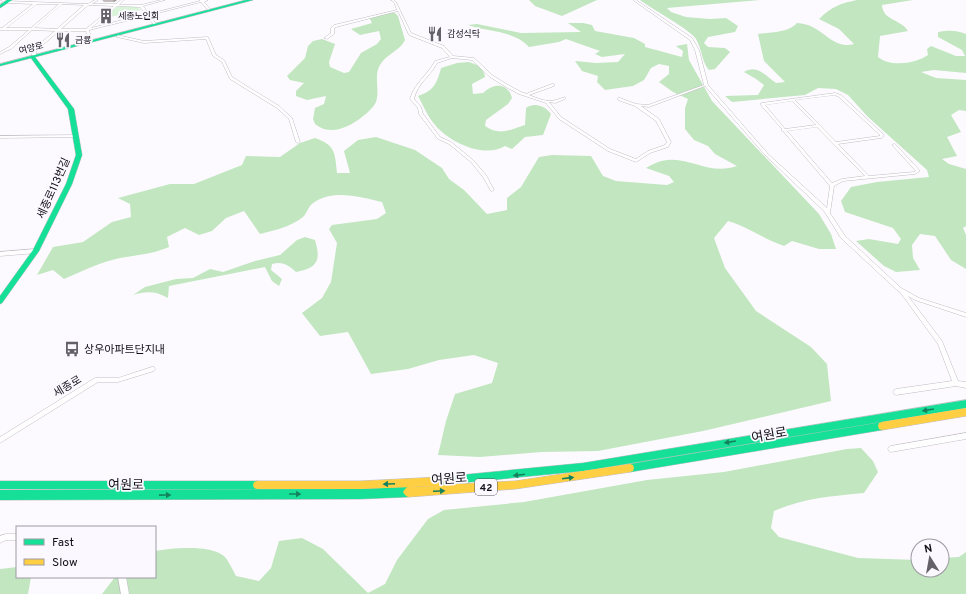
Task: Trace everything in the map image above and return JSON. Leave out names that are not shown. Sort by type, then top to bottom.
[{"type":"main road","name":"여양로","points":[[33,56],[118,35],[243,0]]},
{"type":"main road","name":"여양로","points":[[0,64],[251,0]]},
{"type":"main road","name":"세종로113번길","points":[[0,301],[36,252],[69,184],[79,155],[77,136],[70,109],[33,56]]},
{"type":"main road","name":"여원로","points":[[0,485],[360,485],[448,481],[582,467],[966,404]]},
{"type":"main road","name":"여원로","points":[[0,496],[360,494],[441,491],[515,485],[592,475],[966,412]]},
{"type":"main road","points":[[0,502],[140,496]]},
{"type":"street","points":[[33,56],[37,48],[88,4],[97,0]]},
{"type":"street","points":[[88,30],[115,5],[123,0]]},
{"type":"street","points":[[3,2],[141,6],[164,0]]},
{"type":"street","points":[[1,30],[88,30],[149,16],[207,0]]},
{"type":"street","points":[[392,0],[410,34],[443,47],[452,57]]},
{"type":"street","points":[[634,0],[691,39],[697,50],[706,85],[767,155],[828,214],[843,238],[901,290],[940,343],[956,383]]},
{"type":"street","points":[[202,1],[209,9]]},
{"type":"street","points":[[1,30],[36,3]]},
{"type":"street","points":[[0,52],[10,48],[61,4]]},
{"type":"street","points":[[141,6],[155,24]]},
{"type":"street","points":[[326,38],[333,32],[332,28],[335,26],[398,10]]},
{"type":"street","points":[[88,30],[90,41]]},
{"type":"street","points":[[118,35],[144,42],[207,38],[215,56],[224,61],[230,78],[278,107],[291,119],[298,142]]},
{"type":"street","points":[[492,190],[485,176],[472,161],[450,143],[439,138],[421,114],[420,108],[412,99],[413,93],[424,76],[434,68],[436,62],[452,57],[473,60],[491,76],[520,93],[547,102],[560,118],[609,150],[636,161],[649,152],[667,146],[669,142],[658,120],[636,105]]},
{"type":"street","points":[[528,95],[553,85]]},
{"type":"street","points":[[619,99],[636,105],[648,106],[706,85]]},
{"type":"street","points":[[828,214],[832,186],[762,104],[836,94],[882,135],[881,137],[836,143]]},
{"type":"street","points":[[543,101],[555,102],[564,98]]},
{"type":"street","points":[[793,100],[868,177]]},
{"type":"street","points":[[783,130],[819,126]]},
{"type":"street","points":[[0,137],[77,136]]},
{"type":"street","points":[[832,186],[842,180],[918,171],[918,168],[894,145]]},
{"type":"street","points":[[0,254],[36,252]]},
{"type":"street","points":[[901,290],[917,299],[966,315]]},
{"type":"street","name":"세종로","points":[[0,440],[97,380],[118,380],[152,369]]},
{"type":"street","points":[[896,392],[956,383],[966,385]]},
{"type":"street","points":[[891,449],[966,436]]},
{"type":"street","points":[[0,540],[6,537],[16,538]]},
{"type":"street","points":[[122,578],[125,594]]},
{"type":"green space","points":[[529,0],[597,0],[562,16],[535,6]]},
{"type":"green space","points":[[640,0],[760,0],[667,8],[671,12],[686,17],[710,19],[726,18],[738,26],[735,32],[708,37],[704,43],[708,47],[725,48],[730,52],[715,69],[709,70],[705,64],[696,39],[678,24]]},
{"type":"green space","points":[[857,0],[913,0],[882,5],[883,10],[889,17],[901,24],[908,31],[880,36],[878,57],[889,62],[903,63],[916,61],[928,55],[927,49],[931,46],[956,56],[965,56],[962,50],[938,37],[938,32],[952,31],[966,34],[966,73],[934,70],[921,72],[936,78],[966,80],[966,111],[959,110],[951,115],[961,132],[947,137],[957,156],[942,159],[949,164],[966,169],[966,226],[963,228],[966,235],[966,269],[951,260],[935,236],[920,234],[912,245],[913,258],[920,270],[896,272],[884,266],[856,241],[869,239],[898,244],[901,239],[893,228],[845,212],[841,201],[851,187],[877,182],[929,177],[927,170],[868,117],[848,95],[836,89],[818,88],[805,95],[732,102],[725,96],[758,95],[764,85],[744,72],[748,70],[756,70],[776,83],[785,82],[764,61],[758,34],[789,29],[797,23],[806,24],[839,43],[846,45],[854,44],[839,29],[819,19],[836,6]]},
{"type":"green space","points":[[116,7],[137,7],[141,10],[102,19]]},
{"type":"green space","points":[[395,13],[398,16],[405,40],[400,47],[383,61],[378,69],[377,94],[372,108],[355,122],[335,130],[328,130],[315,124],[313,119],[315,108],[324,104],[326,96],[307,100],[296,96],[296,91],[304,83],[290,80],[287,76],[305,58],[308,46],[313,41],[322,39],[335,44],[329,62],[330,67],[344,73],[349,72],[361,53],[377,44],[381,39],[379,31],[360,35],[351,29],[372,23],[369,17]]},
{"type":"green space","points":[[568,23],[583,23],[592,25],[595,31],[634,38],[645,44],[645,47],[682,57],[683,51],[676,46],[687,44],[689,60],[712,101],[819,214],[831,234],[836,249],[819,249],[792,241],[784,246],[728,221],[714,238],[725,268],[756,311],[811,347],[827,364],[831,401],[703,431],[598,451],[542,452],[480,457],[438,455],[446,421],[455,394],[492,383],[498,363],[474,355],[439,360],[408,369],[371,374],[348,332],[320,336],[302,313],[322,298],[331,282],[337,243],[329,229],[332,225],[377,219],[386,213],[382,202],[356,196],[337,195],[320,199],[311,205],[303,217],[293,223],[283,228],[260,234],[244,211],[226,218],[212,231],[199,235],[185,228],[167,237],[169,247],[157,251],[106,262],[64,279],[53,270],[37,275],[53,247],[83,242],[112,222],[131,217],[130,204],[118,198],[170,184],[194,184],[242,165],[246,156],[280,157],[300,143],[315,138],[327,143],[333,150],[336,160],[337,173],[350,173],[344,151],[358,140],[376,137],[415,150],[442,168],[449,179],[464,190],[487,214],[507,210],[507,198],[521,187],[539,157],[552,155],[591,156],[603,176],[616,181],[667,185],[674,182],[669,176],[646,168],[659,162],[670,160],[681,160],[713,168],[725,169],[737,166],[715,154],[708,146],[694,140],[685,129],[685,108],[688,99],[673,92],[659,82],[669,74],[669,66],[659,64],[651,68],[644,80],[633,86],[605,90],[597,82],[598,76],[582,71],[575,61],[596,63],[618,62],[625,54],[602,57],[595,54],[600,51],[566,39],[559,42],[529,47],[523,41],[508,34],[468,25],[477,24],[521,33],[581,32]]},
{"type":"green space","points":[[468,62],[480,67],[485,77],[472,84],[473,94],[483,93],[491,87],[500,86],[507,89],[512,98],[508,104],[486,120],[485,126],[495,131],[505,131],[525,125],[526,108],[536,105],[543,107],[551,114],[543,135],[525,137],[512,149],[505,146],[497,150],[487,151],[467,147],[458,143],[441,131],[430,118],[418,96],[427,92],[434,86],[441,68],[457,63]]},
{"type":"green space","points":[[305,237],[315,240],[318,253],[316,262],[309,268],[296,272],[285,264],[272,264],[271,270],[282,279],[279,286],[272,281],[265,267],[169,286],[168,298],[151,292],[133,295],[145,287],[176,279],[193,278],[210,269],[223,272],[255,261],[280,255],[297,240]]},
{"type":"green space","points":[[861,448],[873,461],[878,472],[864,493],[807,500],[774,511],[771,528],[779,537],[858,558],[910,560],[910,578],[950,578],[950,558],[959,557],[966,552],[966,594],[102,594],[114,578],[156,578],[156,551],[171,549],[192,548],[211,550],[225,557],[236,576],[259,581],[271,568],[279,541],[302,538],[323,549],[368,593],[385,584],[397,560],[428,519],[444,510],[524,502],[647,480],[724,472],[847,449]]},
{"type":"green space","points":[[16,567],[16,578],[31,578],[28,594],[0,594],[0,569]]},
{"type":"traffic: fast","points":[[0,7],[10,0]]},
{"type":"traffic: fast","points":[[0,65],[251,0]]},
{"type":"traffic: fast","points":[[0,301],[36,251],[69,184],[79,155],[71,109],[32,57]]},
{"type":"traffic: fast","points":[[440,481],[583,467],[966,404]]},
{"type":"traffic: fast","points":[[630,468],[882,426]]},
{"type":"traffic: fast","points":[[0,485],[257,485]]},
{"type":"traffic: fast","points":[[0,495],[360,494],[408,492]]},
{"type":"traffic: slow","points":[[882,426],[966,412]]},
{"type":"traffic: slow","points":[[408,492],[515,485],[630,468]]},
{"type":"traffic: slow","points":[[257,485],[361,485],[440,481]]},
{"type":"place","name":"세종노인회","points":[[106,16]]},
{"type":"place","name":"감성식탁","points":[[435,34]]},
{"type":"place","name":"금룡","points":[[63,40]]},
{"type":"place","name":"상우아파트단지내","points":[[72,349]]}]
